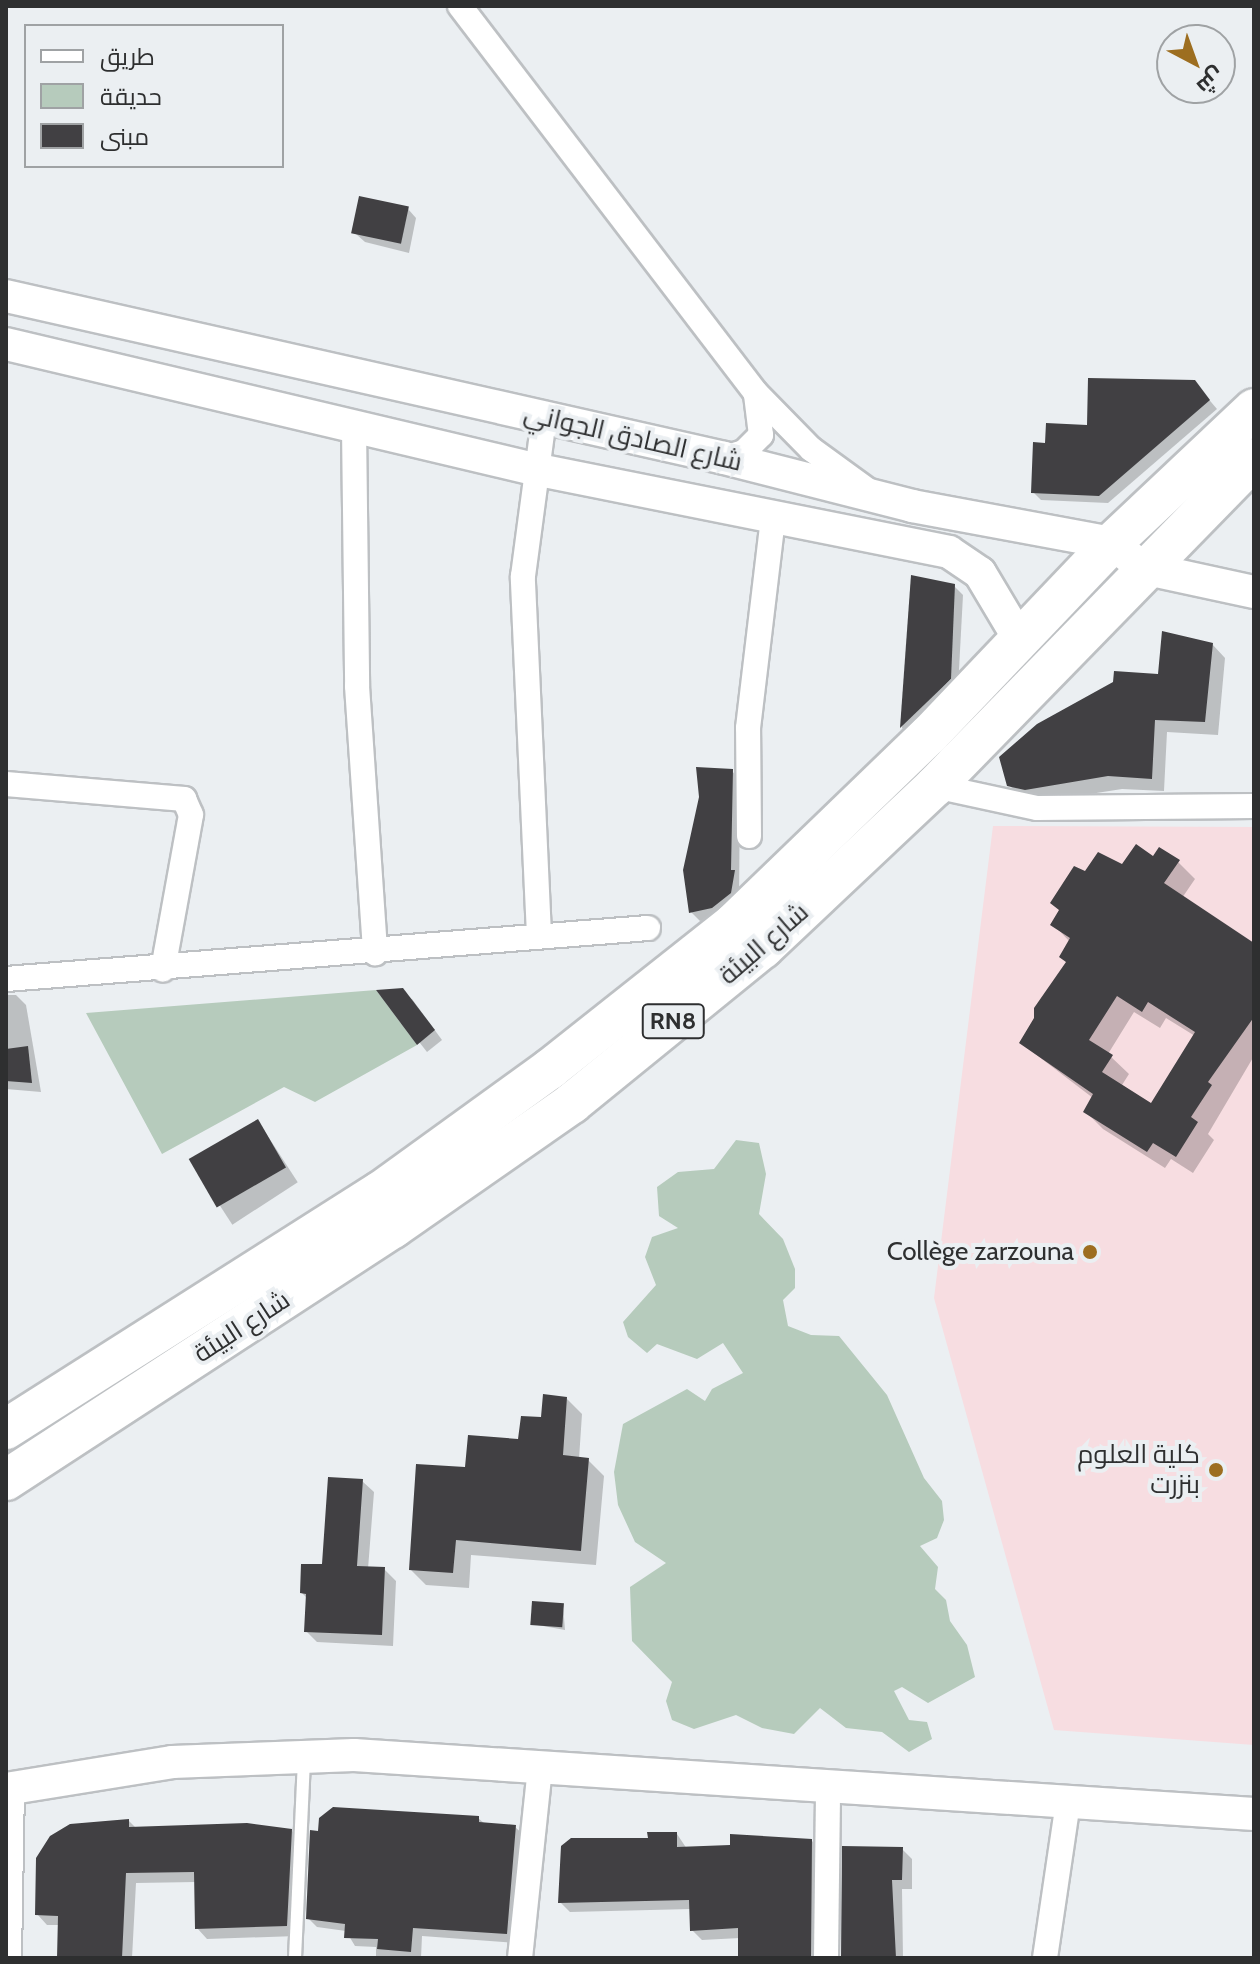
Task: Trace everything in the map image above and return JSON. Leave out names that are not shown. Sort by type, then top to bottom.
[{"type":"main road","name":"شارع البيئة","points":[[6,1429],[380,1192],[550,1069],[734,923],[1020,640],[1112,543],[1254,409]]},
{"type":"main road","name":"شارع البيئة","points":[[6,1480],[393,1228],[572,1103],[763,948],[935,786],[1143,568],[1254,459]]},
{"type":"street","points":[[460,6],[755,392],[811,449],[876,495]]},
{"type":"street","name":"شارع الصادق الجواني","points":[[6,296],[724,458],[912,506],[1112,543],[1143,568],[1254,592]]},
{"type":"street","points":[[6,344],[534,469],[949,552],[971,565],[989,584],[1020,640]]},
{"type":"street","points":[[724,458],[744,452],[761,435],[755,392]]},
{"type":"street","points":[[539,935],[523,576],[534,469],[544,418]]},
{"type":"street","points":[[354,427],[357,686],[375,953]]},
{"type":"street","points":[[902,544],[912,506]]},
{"type":"street","points":[[749,836],[748,728],[773,518]]},
{"type":"street","points":[[6,784],[184,799],[191,815],[163,969]]},
{"type":"street","points":[[935,786],[1037,808],[1254,806]]},
{"type":"street","points":[[6,979],[375,953],[539,935],[648,928]]},
{"type":"street","points":[[9,1958],[9,1788],[111,1768],[305,1755],[540,1767],[1254,1814]]},
{"type":"street","points":[[520,1958],[540,1767]]},
{"type":"street","points":[[826,1958],[828,1786]]},
{"type":"street","points":[[1045,1958],[1068,1802]]},
{"type":"lane","points":[[295,1958],[305,1755]]},
{"type":"shaded area","name":"Collège zarzouna","points":[[993,826],[1254,827],[1254,1745],[1054,1730],[934,1298]]},
{"type":"green space","points":[[376,990],[417,1045],[315,1102],[284,1087],[162,1154],[86,1013]]},
{"type":"green space","points":[[736,1140],[759,1143],[766,1174],[759,1214],[783,1239],[795,1269],[795,1288],[783,1300],[788,1326],[811,1335],[839,1336],[887,1395],[924,1478],[942,1501],[944,1520],[937,1538],[920,1546],[938,1567],[935,1589],[946,1600],[950,1621],[967,1645],[975,1677],[928,1703],[902,1687],[894,1691],[909,1720],[927,1722],[932,1739],[909,1752],[882,1732],[846,1728],[820,1708],[794,1734],[762,1728],[736,1715],[694,1729],[672,1720],[666,1701],[672,1682],[632,1641],[630,1587],[666,1563],[635,1542],[618,1505],[614,1472],[623,1424],[687,1389],[705,1401],[712,1389],[743,1373],[723,1343],[697,1359],[657,1344],[647,1353],[628,1337],[623,1322],[656,1285],[645,1257],[652,1237],[678,1228],[659,1216],[657,1187],[678,1172],[714,1169]]},
{"type":"building","points":[[359,196],[409,207],[401,244],[351,233]]},
{"type":"building","points":[[1088,378],[1195,380],[1210,400],[1099,496],[1031,493],[1033,442],[1045,443],[1046,423],[1087,425]]},
{"type":"building","points":[[911,575],[955,584],[951,679],[900,728]]},
{"type":"building","points":[[1162,631],[1213,643],[1205,722],[1155,720],[1152,779],[1108,776],[1025,790],[1007,786],[999,757],[1037,724],[1113,682],[1114,671],[1158,674]]},
{"type":"building","points":[[696,767],[733,769],[731,870],[735,870],[731,893],[712,908],[689,913],[683,870],[699,797]]},
{"type":"building","points":[[1136,844],[1153,856],[1159,847],[1180,860],[1164,883],[1254,943],[1254,1017],[1208,1082],[1212,1085],[1191,1117],[1198,1122],[1176,1157],[1153,1143],[1147,1152],[1083,1112],[1093,1094],[1019,1043],[1034,1018],[1034,1008],[1066,962],[1059,957],[1070,938],[1050,925],[1059,910],[1050,903],[1074,866],[1085,871],[1098,852],[1122,864]],"holes":[[[1117,996],[1142,1012],[1148,1002],[1195,1032],[1151,1103],[1102,1072],[1113,1055],[1089,1040]]]},
{"type":"building","points":[[403,988],[435,1030],[417,1045],[376,990]]},
{"type":"building","points":[[28,1046],[32,1083],[6,1081],[6,1049]]},
{"type":"building","points":[[258,1119],[286,1167],[217,1207],[189,1159]]},
{"type":"building","points":[[543,1394],[567,1397],[563,1455],[589,1458],[581,1551],[456,1540],[453,1573],[409,1570],[416,1464],[465,1467],[468,1435],[518,1439],[521,1416],[541,1417]]},
{"type":"building","points":[[328,1477],[363,1479],[357,1566],[385,1567],[382,1635],[304,1632],[306,1594],[300,1593],[301,1564],[322,1564]]},
{"type":"building","points":[[532,1601],[564,1603],[562,1627],[530,1625]]},
{"type":"building","points":[[333,1807],[479,1816],[479,1822],[516,1825],[507,1934],[413,1928],[411,1952],[377,1949],[378,1939],[344,1938],[345,1924],[306,1919],[310,1830],[318,1831],[319,1818]]},
{"type":"building","points":[[129,1819],[129,1827],[247,1823],[292,1829],[287,1926],[195,1929],[194,1872],[126,1873],[122,1958],[57,1958],[58,1916],[35,1915],[36,1858],[50,1836],[70,1824]]},
{"type":"building","points":[[647,1832],[677,1832],[677,1847],[730,1845],[730,1834],[812,1839],[811,1958],[738,1958],[738,1928],[690,1931],[689,1900],[558,1903],[561,1846],[571,1838],[648,1838]]},
{"type":"building","points":[[842,1846],[903,1847],[902,1880],[892,1880],[896,1958],[841,1958]]},
{"type":"place","name":"Collège zarzouna","points":[[1090,1252]]},
{"type":"place","name":"كلية العلوم بنزرت","points":[[1216,1470]]}]
